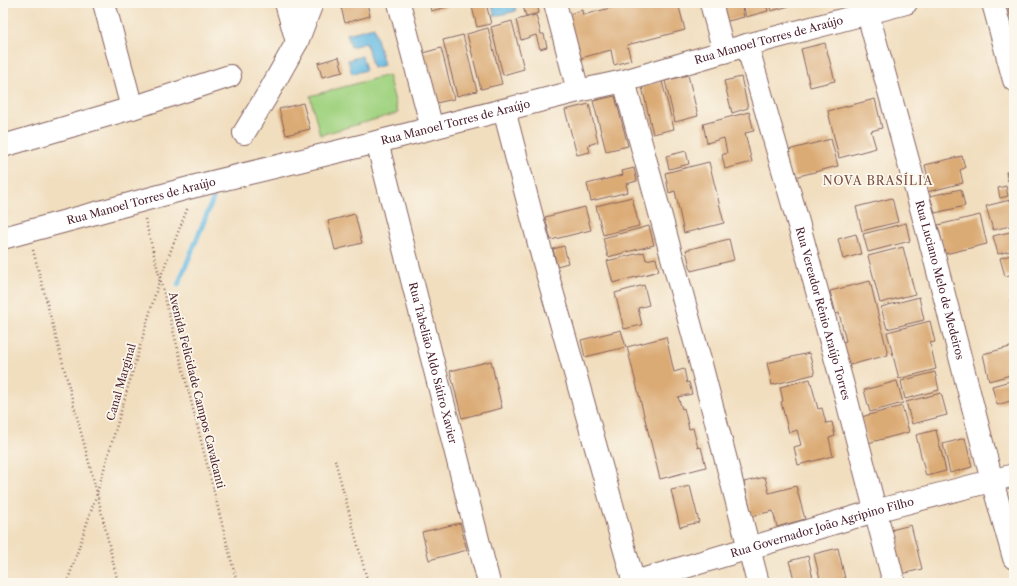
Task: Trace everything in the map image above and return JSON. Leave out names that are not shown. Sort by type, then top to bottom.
[{"type":"street","points":[[104,3],[132,108]]},
{"type":"street","points":[[286,3],[297,42]]},
{"type":"street","points":[[244,134],[270,92],[297,42],[312,3]]},
{"type":"street","points":[[399,3],[432,128]]},
{"type":"street","points":[[555,3],[578,90]]},
{"type":"street","points":[[711,3],[724,52]]},
{"type":"street","name":"Rua Manoel Torres de Araújo","points":[[3,238],[196,186],[377,142],[578,90],[624,81],[866,8],[906,3]]},
{"type":"street","points":[[993,3],[1014,80]]},
{"type":"street","name":"Rua Luciano Melo de Medeiros","points":[[866,8],[933,252],[992,481],[1014,558]]},
{"type":"street","name":"Rua Vereador Rênio Araújo Torres","points":[[747,45],[798,222],[894,583]]},
{"type":"street","points":[[3,146],[132,108],[230,76]]},
{"type":"street","points":[[624,81],[697,348],[758,583]]},
{"type":"street","points":[[504,110],[543,259],[633,583]]},
{"type":"street","name":"Rua Tabelião Aldo Sátiro Xavier","points":[[377,142],[489,583]]},
{"type":"street","name":"Rua Governador João Agripino Filho","points":[[633,583],[875,511],[1014,475]]},
{"type":"path","name":"Canal Marginal","points":[[66,583],[97,493],[160,278],[196,186]]},
{"type":"path","name":"Avenida Felicidade Campos Cavalcanti","points":[[141,201],[237,583]]},
{"type":"path","points":[[28,232],[97,493],[118,583]]},
{"type":"path","points":[[335,460],[368,583]]},
{"type":"green space","points":[[388,75],[398,113],[320,135],[310,96]]},
{"type":"water","points":[[503,3],[514,3],[516,11],[495,16],[492,6]]},
{"type":"water","points":[[374,27],[384,65],[373,68],[366,43],[351,47],[347,34]]},
{"type":"water","points":[[362,56],[366,70],[352,74],[348,60]]},
{"type":"building","points":[[340,3],[367,3],[370,16],[345,23]]},
{"type":"building","points":[[429,3],[459,3],[459,4],[431,11]]},
{"type":"building","points":[[471,3],[486,3],[491,24],[477,27]]},
{"type":"building","points":[[522,3],[537,3],[539,13],[526,16]]},
{"type":"building","points":[[630,3],[678,3],[685,30],[627,45],[631,60],[614,65],[611,50],[577,59],[566,15],[582,10],[583,15]]},
{"type":"building","points":[[720,3],[741,3],[744,17],[724,22]]},
{"type":"building","points":[[743,3],[766,3],[768,11],[746,17]]},
{"type":"building","points":[[769,3],[792,3],[793,5],[771,11]]},
{"type":"building","points":[[1007,3],[1014,3],[1014,28],[1013,28]]},
{"type":"building","points":[[536,15],[541,34],[544,34],[547,47],[540,49],[536,35],[521,40],[516,20]]},
{"type":"building","points":[[512,21],[524,69],[503,75],[491,27]]},
{"type":"building","points":[[488,28],[502,84],[481,89],[467,34]]},
{"type":"building","points":[[463,35],[477,91],[457,96],[443,40]]},
{"type":"building","points":[[825,43],[835,81],[810,87],[801,49]]},
{"type":"building","points":[[441,48],[454,99],[432,104],[419,54]]},
{"type":"building","points":[[339,57],[343,72],[322,77],[318,63]]},
{"type":"building","points":[[688,75],[698,116],[675,122],[665,81]]},
{"type":"building","points":[[741,77],[748,108],[732,113],[724,81]]},
{"type":"building","points":[[662,81],[674,129],[653,134],[642,87]]},
{"type":"building","points":[[615,96],[628,146],[606,151],[593,101]]},
{"type":"building","points":[[875,99],[882,128],[871,131],[876,148],[839,158],[828,111]]},
{"type":"building","points":[[303,103],[310,129],[286,135],[279,109]]},
{"type":"building","points":[[589,104],[598,142],[588,145],[590,152],[577,155],[565,110]]},
{"type":"building","points":[[749,112],[754,131],[745,133],[752,162],[725,169],[722,155],[727,153],[724,138],[707,143],[703,124]]},
{"type":"building","points":[[831,139],[838,166],[795,177],[788,150]]},
{"type":"building","points":[[686,151],[689,164],[669,169],[666,156]]},
{"type":"building","points":[[962,156],[965,168],[960,170],[963,183],[927,192],[924,179],[928,178],[925,165]]},
{"type":"building","points":[[709,162],[724,223],[684,233],[675,191],[669,193],[665,173]]},
{"type":"building","points":[[634,168],[637,181],[626,184],[628,192],[591,201],[587,184],[623,175],[622,171]]},
{"type":"building","points":[[1014,170],[1014,179],[1008,181],[1006,172]]},
{"type":"building","points":[[1006,186],[1008,196],[1000,198],[998,188]]},
{"type":"building","points":[[961,189],[965,206],[935,213],[930,196]]},
{"type":"building","points":[[632,197],[639,226],[603,235],[596,206]]},
{"type":"building","points":[[892,198],[898,222],[862,231],[856,207]]},
{"type":"building","points":[[1014,199],[1014,225],[993,230],[986,206]]},
{"type":"building","points":[[585,207],[591,230],[551,240],[545,217]]},
{"type":"building","points":[[355,214],[362,243],[335,250],[328,221]]},
{"type":"building","points":[[980,215],[987,244],[945,254],[938,225]]},
{"type":"building","points":[[906,223],[910,241],[868,252],[863,234]]},
{"type":"building","points":[[649,226],[654,245],[608,257],[603,238]]},
{"type":"building","points":[[1014,231],[1014,250],[998,254],[993,236]]},
{"type":"building","points":[[856,234],[861,254],[843,259],[838,239]]},
{"type":"building","points":[[729,239],[734,260],[691,271],[686,250]]},
{"type":"building","points":[[564,246],[568,263],[557,266],[553,249]]},
{"type":"building","points":[[903,247],[915,294],[880,303],[868,256]]},
{"type":"building","points":[[644,252],[646,260],[656,258],[659,271],[613,283],[607,261]]},
{"type":"building","points":[[1014,254],[1014,274],[1005,276],[1000,258]]},
{"type":"building","points":[[870,281],[888,355],[846,366],[840,343],[846,341],[839,313],[836,314],[830,291]]},
{"type":"building","points":[[644,285],[649,305],[638,308],[642,325],[624,329],[615,293]]},
{"type":"building","points":[[919,297],[924,320],[887,329],[881,307]]},
{"type":"building","points":[[1014,299],[1014,313],[1013,313],[1010,300]]},
{"type":"building","points":[[930,321],[935,342],[930,343],[936,369],[899,379],[887,332]]},
{"type":"building","points":[[621,330],[626,347],[585,357],[581,340]]},
{"type":"building","points":[[666,337],[674,372],[684,369],[687,383],[689,382],[692,394],[678,397],[682,409],[684,408],[689,429],[693,428],[698,448],[701,447],[706,467],[660,479],[627,347]]},
{"type":"building","points":[[1014,346],[1014,374],[989,381],[983,354]]},
{"type":"building","points":[[809,353],[815,374],[772,385],[767,363]]},
{"type":"building","points":[[491,361],[502,408],[462,418],[450,371]]},
{"type":"building","points":[[935,372],[939,390],[905,399],[901,381]]},
{"type":"building","points":[[810,379],[818,409],[822,408],[826,423],[832,422],[835,436],[829,438],[833,456],[798,465],[794,447],[801,445],[797,430],[789,433],[781,402],[783,401],[780,387]]},
{"type":"building","points":[[1014,380],[1014,400],[997,405],[992,386]]},
{"type":"building","points":[[897,381],[903,403],[870,412],[864,390]]},
{"type":"building","points":[[941,393],[947,415],[912,424],[906,402]]},
{"type":"building","points":[[902,406],[909,432],[868,443],[861,417]]},
{"type":"building","points":[[936,430],[946,471],[926,476],[916,435]]},
{"type":"building","points":[[965,438],[972,467],[950,473],[943,444]]},
{"type":"building","points":[[765,477],[769,493],[796,486],[805,519],[777,527],[773,511],[752,516],[744,482]]},
{"type":"building","points":[[690,486],[699,522],[680,527],[671,490]]},
{"type":"building","points":[[460,523],[467,550],[429,560],[422,532]]},
{"type":"building","points":[[911,525],[922,569],[898,575],[887,531]]},
{"type":"building","points":[[838,548],[846,583],[821,583],[814,554]]},
{"type":"building","points":[[808,556],[814,583],[795,583],[789,561]]},
{"type":"waterway","points":[[178,285],[213,199]]},
{"type":"district","name":"NOVA BRASÍLIA","points":[[878,181]]}]
